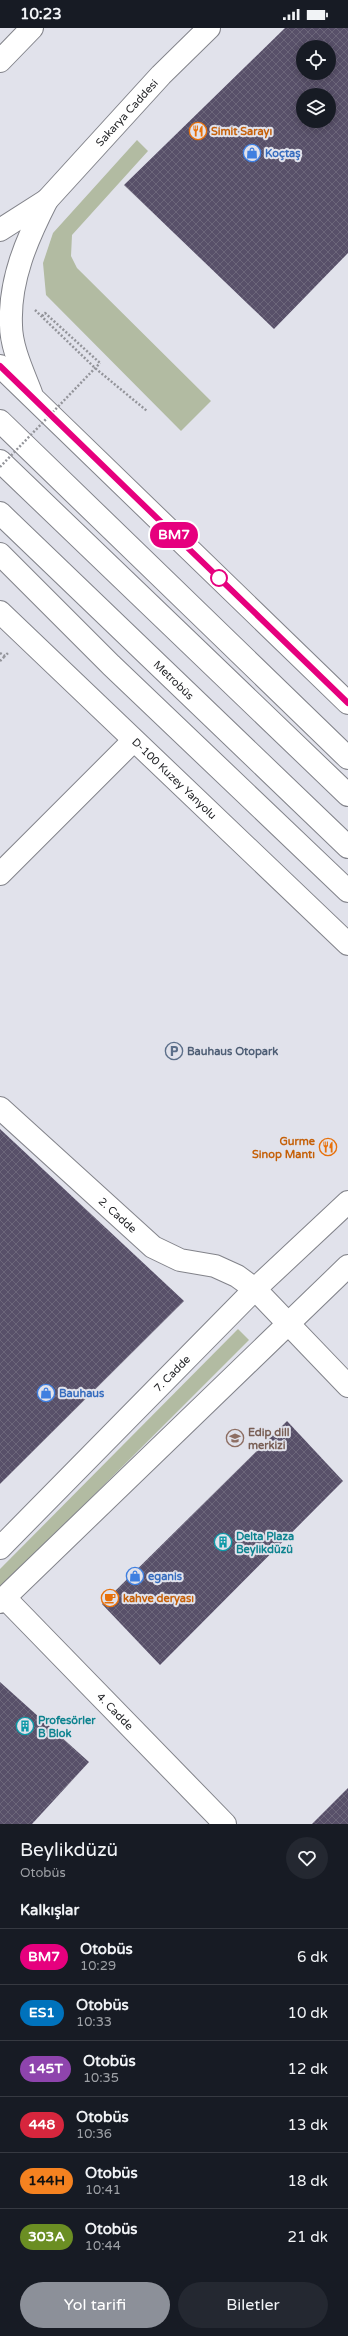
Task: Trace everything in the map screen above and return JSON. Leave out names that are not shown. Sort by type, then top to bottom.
[{"type":"main road","points":[[0,60],[32,28]]},
{"type":"main road","name":"Sakarya Caddesi","points":[[47,200],[162,75],[209,28]]},
{"type":"main road","points":[[0,230],[47,200]]},
{"type":"main road","points":[[32,397],[19,362],[10,326],[13,288],[24,247],[47,200]]},
{"type":"main road","points":[[0,366],[348,703]]},
{"type":"main road","points":[[0,421],[348,758]]},
{"type":"main road","points":[[0,461],[348,795]]},
{"type":"main road","name":"Metrobüs","points":[[0,513],[348,848]]},
{"type":"main road","points":[[0,554],[133,686],[348,891]]},
{"type":"main road","name":"D-100 Kuzey Yanyolu","points":[[0,612],[133,741],[348,944]]},
{"type":"main road","points":[[0,874],[133,741]]},
{"type":"main road","name":"2. Cadde","points":[[0,1108],[153,1247],[180,1260],[215,1266],[237,1276],[255,1289],[288,1325]]},
{"type":"main road","name":"7. Cadde","points":[[0,1548],[255,1289],[348,1202]]},
{"type":"main road","points":[[2,1600],[348,1266]]},
{"type":"main road","points":[[288,1325],[348,1386]]},
{"type":"main road","name":"4. Cadde","points":[[2,1600],[225,1824]]},
{"type":"path","points":[[0,467],[95,368],[100,363],[45,313],[42,316],[95,368],[148,411]]},
{"type":"path","points":[[0,661],[5,656]]},
{"type":"green space","points":[[137,140],[148,151],[72,235],[71,256],[77,268],[211,401],[181,431],[46,295],[43,263],[53,233]]},
{"type":"green space","points":[[238,1329],[249,1340],[0,1589],[0,1569]]},
{"type":"building","name":"Koçtaş","points":[[285,28],[348,28],[348,253],[274,329],[124,185]]},
{"type":"building","name":"Bauhaus","points":[[0,1129],[184,1301],[0,1484]]},
{"type":"building","name":"Delta Plaza Beylikdüzü","points":[[287,1421],[343,1481],[160,1665],[102,1604]]},
{"type":"building","name":"Profesörler B Blok","points":[[0,1682],[89,1762],[32,1824],[0,1824]]},
{"type":"building","points":[[348,1788],[348,1824],[312,1824]]},
{"type":"bus line","name":"BM7","points":[[0,366],[348,703]]},
{"type":"place","name":"Simit Sarayı","points":[[198,131]]},
{"type":"place","name":"Koçtaş","points":[[252,153]]},
{"type":"place","name":"Bauhaus Otopark","points":[[174,1051]]},
{"type":"place","name":"Gurme Sinop Mantı","points":[[328,1147]]},
{"type":"place","name":"Bauhaus","points":[[46,1393]]},
{"type":"place","name":"Edip dill merkizi","points":[[235,1438]]},
{"type":"place","name":"Delta Plaza Beylikdüzü","points":[[223,1542]]},
{"type":"place","name":"eganis","points":[[135,1576]]},
{"type":"place","name":"kahve deryası","points":[[110,1598]]},
{"type":"place","name":"Profesörler B Blok","points":[[25,1726]]}]
